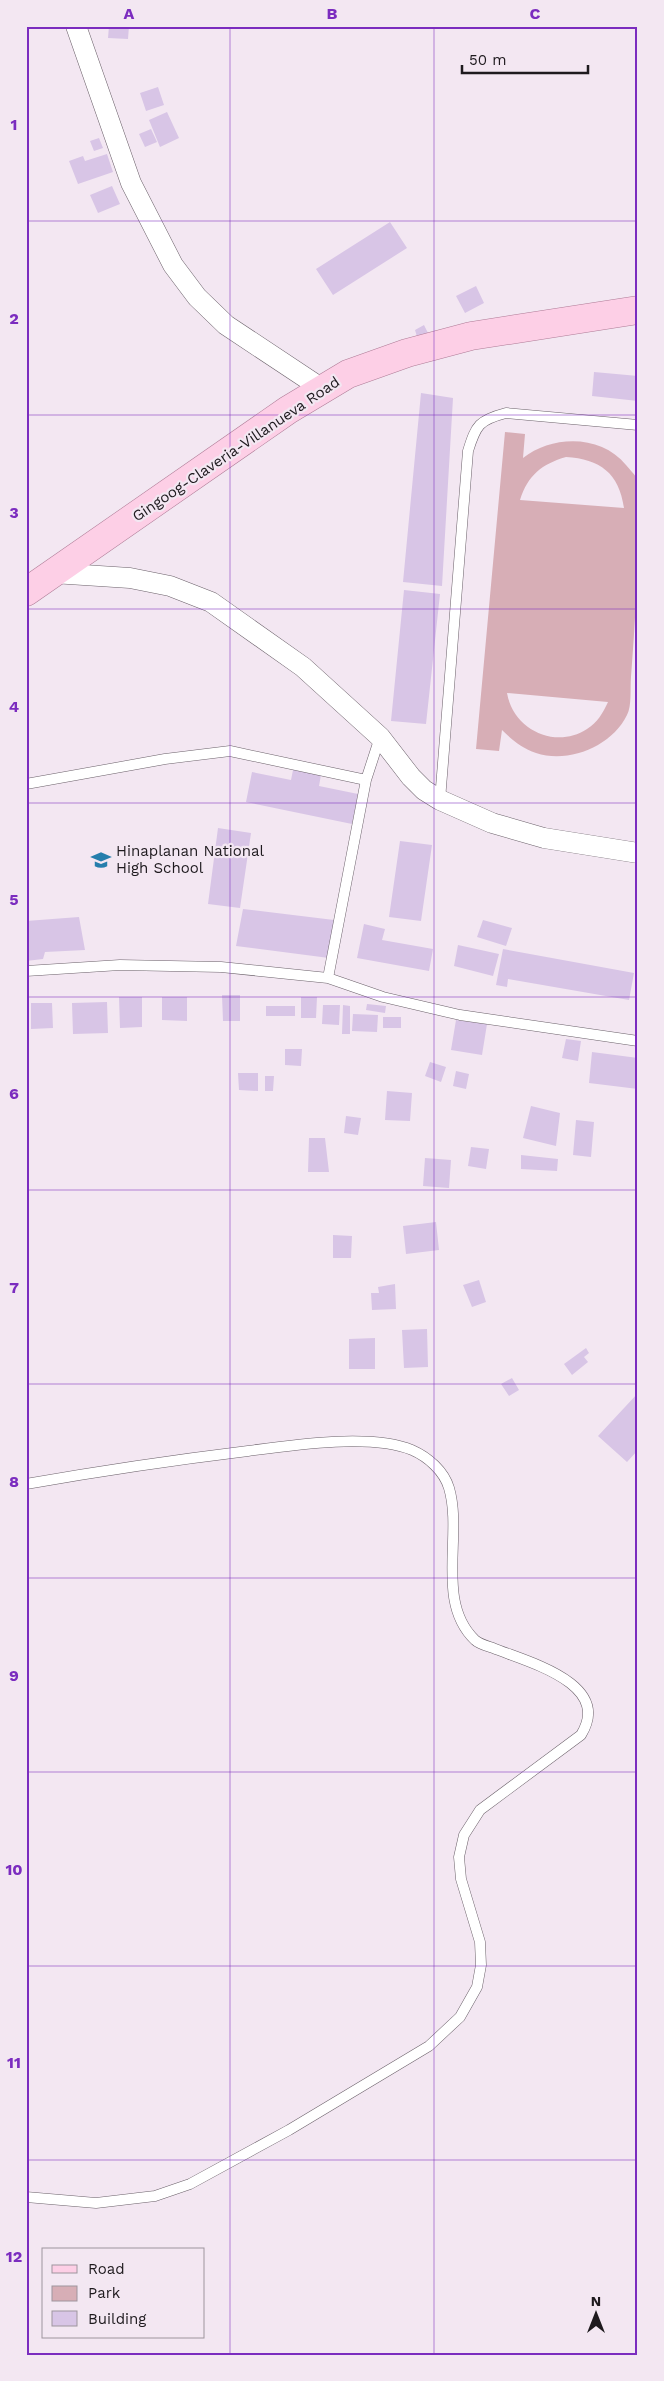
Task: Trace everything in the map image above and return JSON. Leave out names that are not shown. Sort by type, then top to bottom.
[{"type":"main road","name":"Gingoog-Claveria-Villanueva Road","points":[[26,592],[322,388],[368,366],[471,336],[638,310]]},
{"type":"street","points":[[76,26],[131,183],[173,265],[196,297],[226,325],[322,388]]},
{"type":"street","points":[[53,573],[130,578],[170,586],[211,602],[304,667],[380,737],[411,777],[424,790],[440,800],[492,823],[544,838],[638,853]]},
{"type":"lane","points":[[440,800],[468,451],[474,430],[486,418],[506,413],[638,425]]},
{"type":"lane","points":[[328,978],[366,780],[380,737]]},
{"type":"lane","points":[[26,784],[173,758],[230,751],[366,780]]},
{"type":"lane","points":[[26,971],[120,965],[202,966],[328,978],[383,997],[460,1015],[638,1040]]},
{"type":"lane","points":[[26,1484],[186,1458],[315,1442],[383,1444],[412,1450],[435,1465],[449,1487],[453,1524],[453,1590],[460,1617],[476,1641],[567,1679],[582,1695],[588,1708],[588,1723],[581,1736],[480,1810],[464,1834],[459,1857],[461,1879],[480,1942],[481,1964],[477,1986],[460,2017],[429,2046],[289,2130],[190,2184],[155,2196],[96,2203],[26,2197]]},
{"type":"green space","points":[[505,432],[525,434],[523,458],[535,450],[562,442],[590,443],[603,448],[616,455],[632,472],[636,478],[639,490],[636,600],[629,711],[611,736],[588,750],[575,754],[549,756],[536,753],[526,749],[502,730],[499,751],[476,749]],"holes":[[[566,457],[589,461],[606,470],[618,486],[624,508],[520,500],[527,484],[537,472],[550,463]],[[507,693],[608,702],[594,724],[587,729],[575,735],[549,736],[527,726],[518,717],[511,706]]]},
{"type":"building","points":[[109,26],[129,26],[128,39],[108,38]]},
{"type":"building","points":[[158,87],[164,105],[146,111],[140,93]]},
{"type":"building","points":[[167,112],[179,138],[160,147],[149,120]]},
{"type":"building","points":[[151,129],[157,142],[145,147],[139,134]]},
{"type":"building","points":[[99,138],[103,148],[94,151],[90,141]]},
{"type":"building","points":[[107,154],[113,172],[78,184],[69,161],[83,156],[85,161]]},
{"type":"building","points":[[112,186],[120,204],[98,213],[90,195]]},
{"type":"building","points":[[390,222],[407,248],[333,295],[316,269]]},
{"type":"building","points":[[476,286],[484,303],[465,313],[456,296]]},
{"type":"building","points":[[424,325],[429,335],[418,340],[415,330]]},
{"type":"building","points":[[594,372],[638,376],[638,401],[592,396]]},
{"type":"building","points":[[421,393],[453,398],[442,586],[403,582]]},
{"type":"building","points":[[404,590],[440,594],[426,724],[391,721]]},
{"type":"building","points":[[293,770],[321,775],[319,786],[358,794],[352,824],[246,802],[252,772],[291,780]]},
{"type":"building","points":[[218,828],[251,833],[240,908],[208,904]]},
{"type":"building","points":[[400,841],[432,845],[421,921],[389,917]]},
{"type":"building","points":[[243,909],[334,920],[329,958],[236,946]]},
{"type":"building","points":[[79,917],[85,950],[45,952],[43,959],[26,961],[26,921]]},
{"type":"building","points":[[483,920],[512,928],[506,946],[477,937]]},
{"type":"building","points":[[364,924],[385,929],[382,940],[433,949],[429,971],[357,958]]},
{"type":"building","points":[[458,945],[499,954],[493,976],[454,966]]},
{"type":"building","points":[[503,949],[634,973],[629,1000],[508,979],[507,987],[496,985]]},
{"type":"building","points":[[222,995],[240,995],[240,1021],[223,1021]]},
{"type":"building","points":[[119,997],[142,997],[142,1027],[120,1028]]},
{"type":"building","points":[[162,997],[187,997],[187,1021],[162,1020]]},
{"type":"building","points":[[301,997],[317,997],[316,1018],[301,1018]]},
{"type":"building","points":[[107,1002],[108,1033],[73,1034],[72,1003]]},
{"type":"building","points":[[31,1003],[52,1003],[53,1028],[31,1029]]},
{"type":"building","points":[[367,1004],[386,1006],[385,1013],[366,1010]]},
{"type":"building","points":[[323,1005],[340,1005],[339,1025],[322,1024]]},
{"type":"building","points":[[343,1005],[350,1006],[350,1034],[342,1034]]},
{"type":"building","points":[[266,1006],[295,1006],[295,1016],[266,1016]]},
{"type":"building","points":[[353,1014],[378,1015],[377,1032],[352,1031]]},
{"type":"building","points":[[383,1017],[401,1017],[401,1028],[383,1028]]},
{"type":"building","points":[[456,1020],[487,1024],[482,1055],[451,1050]]},
{"type":"building","points":[[566,1039],[581,1041],[578,1061],[562,1058]]},
{"type":"building","points":[[285,1049],[302,1049],[301,1066],[285,1065]]},
{"type":"building","points":[[592,1052],[638,1058],[638,1089],[589,1083]]},
{"type":"building","points":[[430,1062],[446,1067],[441,1082],[425,1076]]},
{"type":"building","points":[[456,1071],[469,1074],[466,1089],[453,1086]]},
{"type":"building","points":[[238,1073],[258,1073],[258,1091],[239,1090]]},
{"type":"building","points":[[265,1076],[274,1076],[273,1091],[265,1091]]},
{"type":"building","points":[[387,1091],[412,1093],[410,1121],[385,1120]]},
{"type":"building","points":[[531,1106],[560,1113],[556,1146],[523,1138]]},
{"type":"building","points":[[346,1116],[361,1118],[358,1135],[344,1133]]},
{"type":"building","points":[[576,1120],[594,1122],[591,1157],[573,1155]]},
{"type":"building","points":[[309,1138],[325,1138],[329,1172],[308,1172]]},
{"type":"building","points":[[471,1147],[489,1149],[486,1169],[468,1166]]},
{"type":"building","points":[[521,1155],[558,1159],[557,1171],[521,1169]]},
{"type":"building","points":[[425,1158],[451,1160],[449,1188],[423,1186]]},
{"type":"building","points":[[436,1222],[439,1250],[406,1254],[403,1226]]},
{"type":"building","points":[[333,1235],[352,1236],[351,1258],[333,1258]]},
{"type":"building","points":[[479,1280],[486,1302],[472,1307],[463,1285]]},
{"type":"building","points":[[395,1284],[396,1309],[372,1310],[371,1293],[379,1293],[378,1287]]},
{"type":"building","points":[[427,1329],[428,1367],[404,1368],[402,1330]]},
{"type":"building","points":[[375,1338],[375,1369],[349,1369],[349,1339]]},
{"type":"building","points":[[586,1348],[589,1353],[584,1357],[588,1362],[572,1375],[564,1364]]},
{"type":"building","points":[[512,1378],[519,1390],[509,1396],[501,1384]]},
{"type":"building","points":[[638,1393],[638,1450],[627,1462],[598,1436]]},
{"type":"place","name":"Hinaplanan National High School","points":[[101,860]]}]
